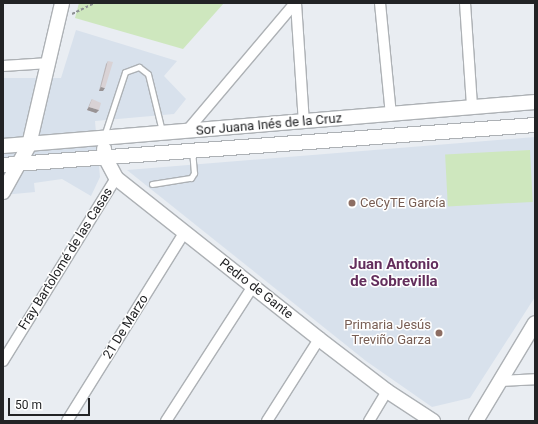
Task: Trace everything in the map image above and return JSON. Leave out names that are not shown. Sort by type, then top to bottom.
[{"type":"main road","points":[[3,192],[20,164],[29,145],[62,3]]},
{"type":"main road","name":"Sor Juana Inés de la Cruz","points":[[3,146],[103,139],[535,102]]},
{"type":"main road","name":"Sor Juana Inés de la Cruz","points":[[3,165],[535,125]]},
{"type":"main road","name":"Pedro de Gante","points":[[103,139],[105,157],[116,178],[184,233],[387,391],[434,421]]},
{"type":"main road","points":[[476,421],[535,322]]},
{"type":"street","points":[[295,3],[304,122]]},
{"type":"street","points":[[186,132],[295,3]]},
{"type":"street","points":[[380,3],[391,115]]},
{"type":"street","points":[[465,3],[472,107]]},
{"type":"street","points":[[3,66],[48,63]]},
{"type":"street","name":"Fray Bartolomé de las Casas","points":[[3,361],[116,178]]},
{"type":"street","name":"21 De Marzo","points":[[67,421],[184,233]]},
{"type":"street","points":[[166,421],[253,286]]},
{"type":"street","points":[[267,421],[319,339]]},
{"type":"street","points":[[500,381],[535,379]]},
{"type":"street","points":[[369,421],[387,391]]},
{"type":"lane","points":[[103,139],[125,72],[139,67],[148,74],[163,134]]},
{"type":"lane","points":[[152,184],[191,178],[194,173],[192,150]]},
{"type":"path","points":[[59,19],[94,3]]},
{"type":"shaded area","points":[[76,30],[177,61],[164,76],[186,99],[174,114],[95,121],[100,177],[91,196],[62,179],[34,183],[35,192],[3,195],[4,78],[61,78]]},
{"type":"shaded area","points":[[535,137],[535,297],[470,398],[432,407],[366,361],[127,170]]},
{"type":"green space","points":[[79,3],[224,3],[183,49],[75,18]]},
{"type":"green space","points":[[530,150],[533,202],[448,206],[445,154]]},
{"type":"building","points":[[108,61],[113,62],[105,88],[101,87]]},
{"type":"building","points":[[92,99],[101,103],[99,110],[89,107]]},
{"type":"place","name":"CeCyTE García","points":[[352,203]]},
{"type":"place","name":"Primaria Jesús Treviño Garza","points":[[439,333]]},
{"type":"district","name":"Juan Antonio de Sobrevilla","points":[[394,272]]}]
